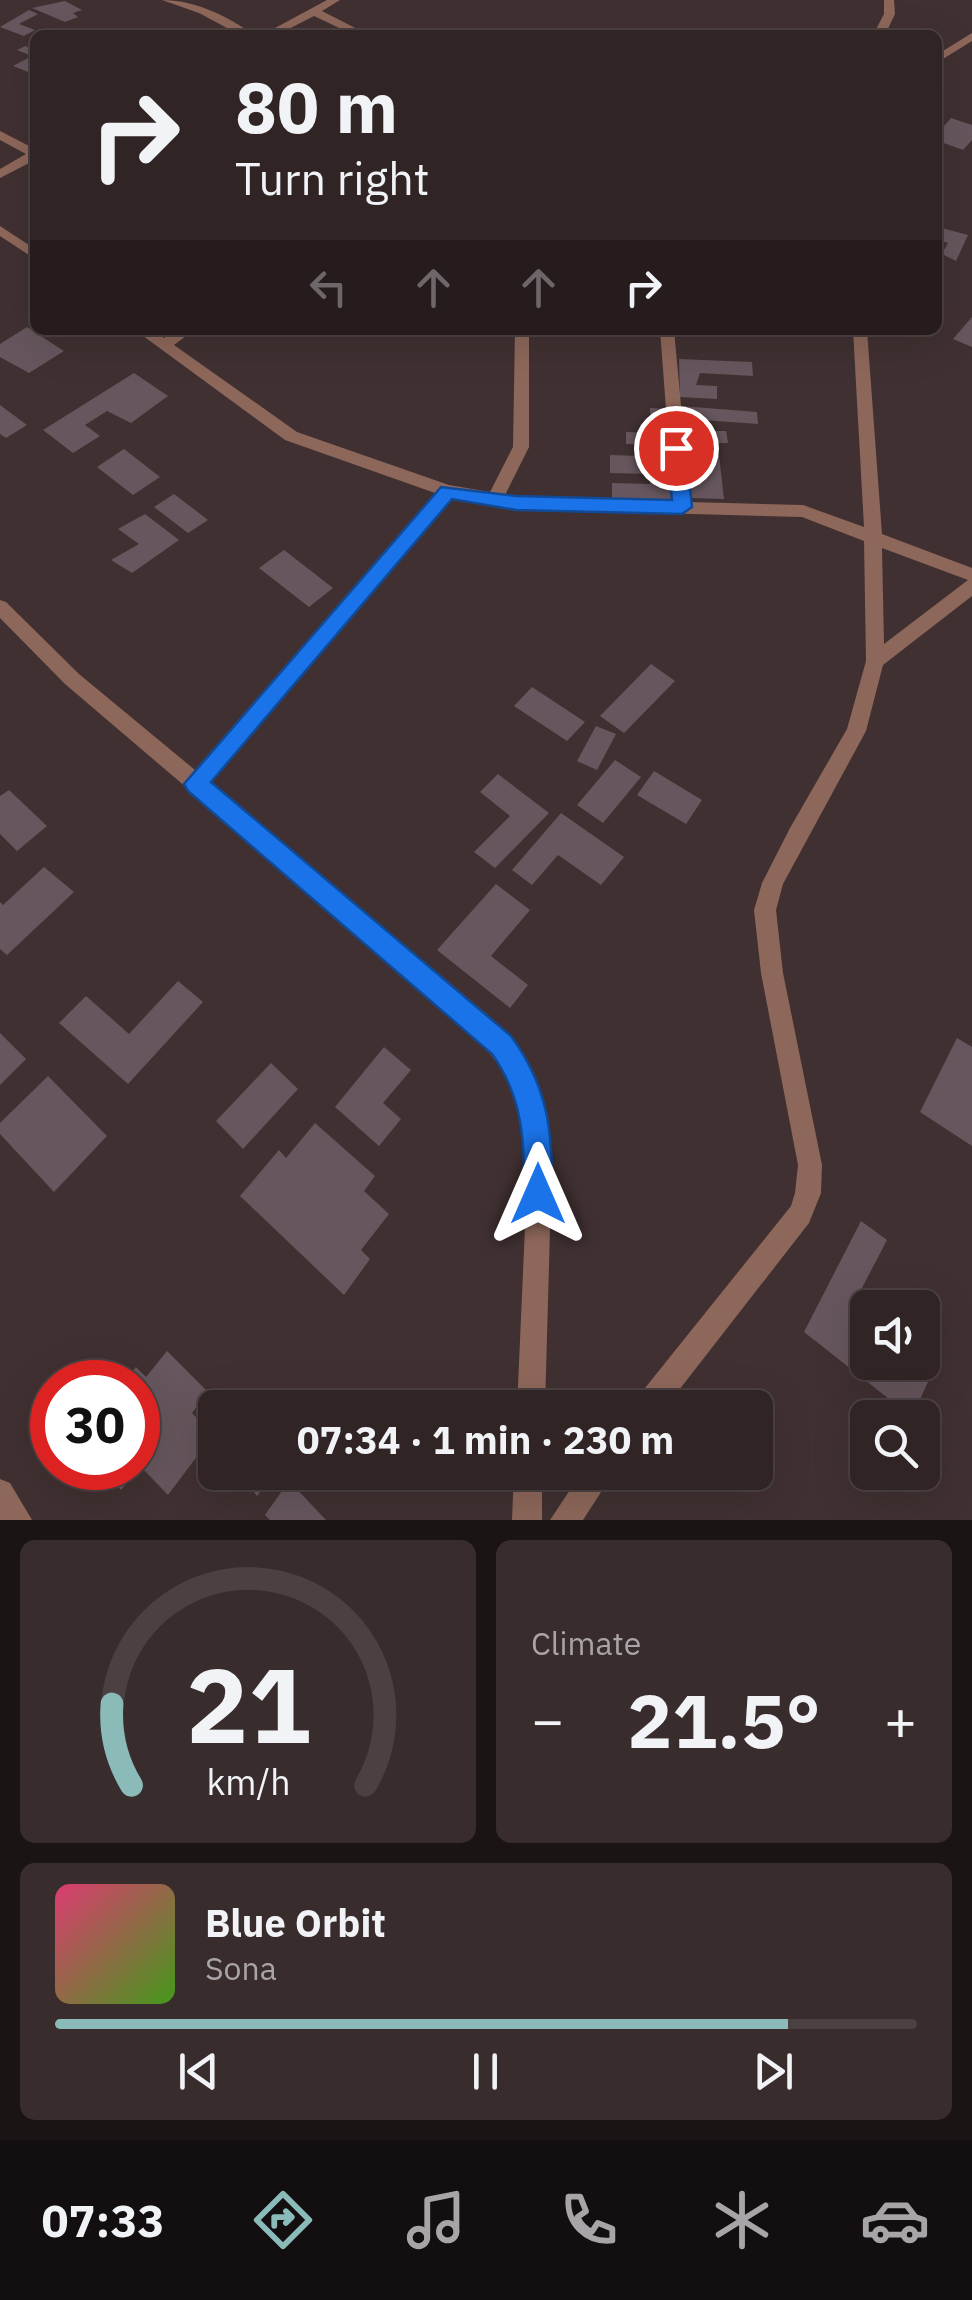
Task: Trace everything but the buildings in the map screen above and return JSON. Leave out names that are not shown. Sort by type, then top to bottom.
[{"type":"street","points":[[168,0],[203,10],[239,30]]},
{"type":"street","points":[[278,30],[335,0]]},
{"type":"street","points":[[882,30],[892,8],[888,0]]},
{"type":"street","points":[[313,12],[352,30]]},
{"type":"street","points":[[942,56],[972,36]]},
{"type":"street","points":[[0,135],[30,152]]},
{"type":"street","points":[[0,174],[30,158]]},
{"type":"street","points":[[0,230],[30,251]]},
{"type":"street","points":[[149,335],[290,436],[448,492],[494,500],[803,512],[972,575]]},
{"type":"street","points":[[164,345],[179,335]]},
{"type":"street","points":[[494,500],[522,448],[522,335]]},
{"type":"street","points":[[667,335],[682,507]]},
{"type":"street","points":[[661,1390],[806,1204],[810,1166],[772,973],[765,910],[773,883],[856,731],[874,661],[873,536],[860,335]]},
{"type":"street","points":[[196,784],[448,492]]},
{"type":"street","points":[[874,661],[972,586]]},
{"type":"street","points":[[0,607],[72,678],[480,1023],[520,1071],[538,1124],[540,1159],[532,1390]]},
{"type":"street","points":[[526,1520],[527,1490]]},
{"type":"street","points":[[566,1520],[587,1490]]},
{"type":"street","points":[[0,1492],[18,1520]]},
{"type":"route","points":[[538,1194],[538,1124],[520,1071],[502,1045],[196,784],[448,492],[516,503],[682,507],[676,448]]}]
